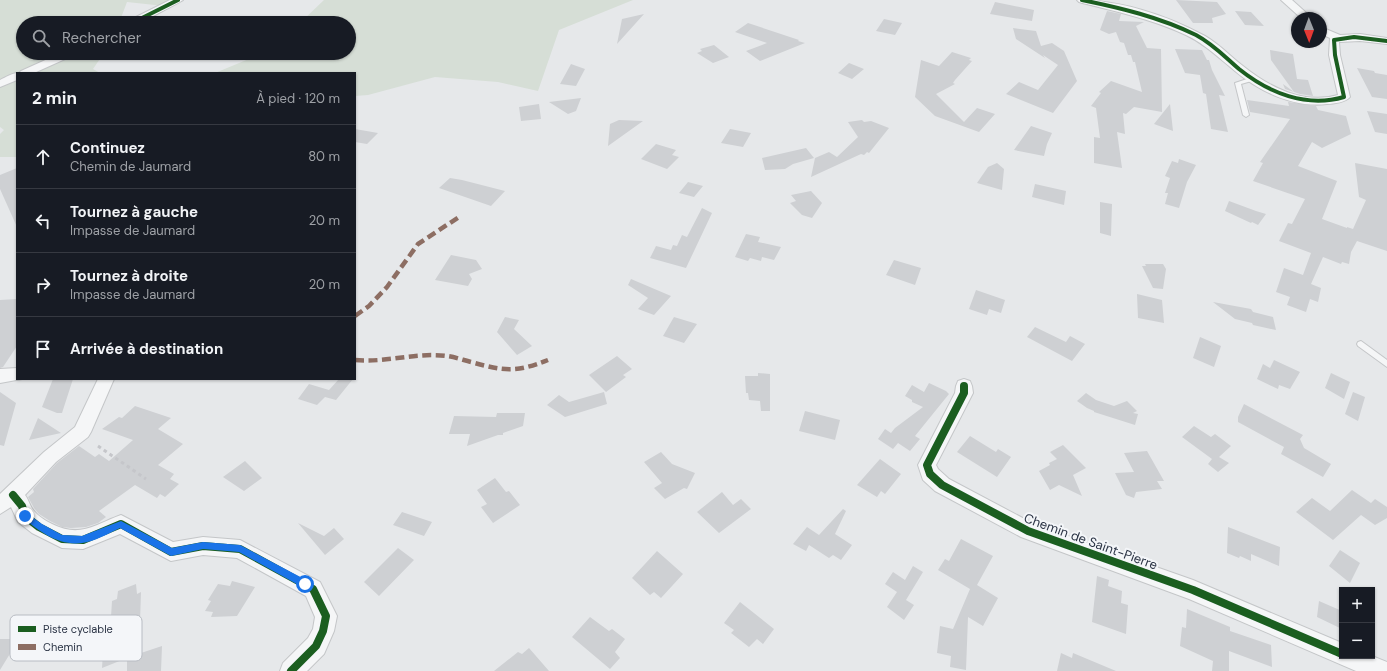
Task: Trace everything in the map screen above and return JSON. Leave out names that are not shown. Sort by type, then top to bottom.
[{"type":"street","points":[[146,16],[178,0]]},
{"type":"street","points":[[1082,0],[1153,17],[1179,28],[1208,42],[1253,79],[1271,90],[1290,97],[1314,101],[1333,101],[1344,96],[1344,88],[1334,47],[1334,40],[1360,37],[1387,41]]},
{"type":"street","points":[[1286,0],[1300,12]]},
{"type":"street","points":[[1327,33],[1339,39]]},
{"type":"street","points":[[27,72],[54,60]]},
{"type":"street","points":[[0,84],[16,76]]},
{"type":"street","points":[[0,376],[16,374]]},
{"type":"street","points":[[106,380],[82,432],[50,458],[6,500],[22,506],[25,516],[62,539],[83,540],[121,524],[171,552],[203,546],[240,549],[313,589],[326,616],[323,631],[316,646],[291,671]]},
{"type":"street","name":"Chemin de Saint-Pierre","points":[[964,386],[964,393],[927,465],[930,474],[942,485],[1028,531],[1193,590],[1339,653]]},
{"type":"street","points":[[1354,659],[1382,671]]},
{"type":"lane","points":[[1246,115],[1238,83],[1253,79]]},
{"type":"lane","points":[[1361,344],[1387,364]]},
{"type":"path","points":[[98,446],[146,479]]},
{"type":"shaded area","points":[[0,0],[175,0],[164,6],[127,2],[122,16],[16,16],[16,60],[99,60],[93,69],[98,72],[16,72],[16,157],[0,157],[0,134],[4,130],[0,127]]},
{"type":"shaded area","points":[[324,0],[633,0],[559,30],[538,91],[498,82],[435,77],[368,95],[356,96],[356,72],[217,72],[246,60],[356,60],[356,16],[307,16]]},
{"type":"building","points":[[1176,0],[1217,2],[1226,14],[1212,18],[1213,23],[1193,23]]},
{"type":"building","points":[[995,2],[1034,10],[1032,21],[990,14]]},
{"type":"building","points":[[1107,11],[1121,14],[1119,21],[1144,22],[1136,26],[1147,48],[1161,49],[1162,112],[1134,107],[1126,114],[1123,113],[1125,134],[1117,132],[1122,168],[1094,163],[1094,137],[1100,138],[1096,108],[1091,106],[1101,93],[1099,92],[1111,81],[1142,92],[1135,62],[1133,62],[1131,55],[1128,55],[1124,43],[1120,42],[1116,32],[1109,34],[1100,30]]},
{"type":"building","points":[[1235,11],[1251,12],[1264,26],[1245,25]]},
{"type":"building","points":[[644,14],[617,44],[622,19]]},
{"type":"building","points":[[884,19],[902,23],[895,35],[876,31]]},
{"type":"building","points":[[748,23],[805,43],[760,61],[746,51],[767,43],[735,32]]},
{"type":"building","points":[[1013,28],[1036,31],[1041,46],[1052,43],[1064,51],[1077,81],[1053,113],[1006,94],[1019,82],[1038,90],[1058,65],[1016,39]]},
{"type":"building","points":[[714,45],[729,57],[713,63],[697,53],[702,51],[700,49]]},
{"type":"building","points":[[1175,49],[1202,50],[1207,60],[1209,60],[1212,70],[1225,96],[1219,95],[1228,132],[1211,129],[1206,94],[1203,93],[1200,75],[1185,73]]},
{"type":"building","points":[[1270,50],[1293,54],[1297,79],[1308,80],[1313,96],[1294,92],[1271,60]]},
{"type":"building","points":[[952,52],[971,58],[969,60],[972,61],[955,80],[953,83],[955,84],[936,94],[964,122],[977,108],[995,114],[979,132],[935,116],[915,97],[921,60],[939,66]]},
{"type":"building","points":[[849,63],[864,69],[852,79],[838,73]]},
{"type":"building","points":[[571,64],[585,69],[576,86],[560,84]]},
{"type":"building","points":[[1357,68],[1387,75],[1387,99],[1372,97]]},
{"type":"building","points":[[1283,84],[1294,92],[1285,89]]},
{"type":"building","points":[[581,98],[576,111],[568,114],[549,102]]},
{"type":"building","points":[[1247,100],[1289,106],[1288,102],[1316,106],[1318,110],[1346,116],[1351,134],[1322,148],[1312,142],[1298,166],[1337,181],[1322,219],[1353,229],[1366,200],[1359,197],[1355,163],[1387,169],[1387,251],[1357,241],[1351,252],[1349,264],[1342,262],[1341,264],[1323,257],[1311,284],[1321,288],[1318,302],[1310,299],[1306,312],[1287,305],[1290,297],[1276,292],[1284,268],[1303,275],[1311,253],[1279,241],[1288,223],[1292,224],[1305,199],[1253,181],[1263,163],[1260,162],[1290,119],[1250,112]]},
{"type":"building","points":[[539,104],[541,119],[521,121],[519,107]]},
{"type":"building","points":[[1170,104],[1173,131],[1154,124]]},
{"type":"building","points":[[1367,111],[1387,114],[1387,134],[1375,132]]},
{"type":"building","points":[[619,120],[643,121],[608,146],[610,124]]},
{"type":"building","points":[[862,120],[864,122],[871,121],[889,128],[869,153],[867,152],[864,155],[861,154],[811,177],[815,158],[829,152],[837,157],[858,137],[848,122]]},
{"type":"building","points":[[1031,126],[1052,133],[1044,156],[1014,150]]},
{"type":"building","points":[[356,129],[378,133],[367,144],[356,142]]},
{"type":"building","points":[[730,129],[751,133],[743,147],[721,143]]},
{"type":"building","points":[[656,144],[676,150],[672,155],[679,157],[667,169],[641,159]]},
{"type":"building","points":[[806,148],[814,158],[793,164],[785,169],[765,170],[762,158]]},
{"type":"building","points":[[1179,159],[1196,165],[1187,182],[1179,208],[1165,204],[1168,193],[1165,193],[1170,178],[1165,176],[1172,161],[1178,163]]},
{"type":"building","points":[[997,163],[1004,169],[1002,190],[977,183],[988,167]]},
{"type":"building","points":[[16,168],[16,225],[0,189],[0,175]]},
{"type":"building","points":[[450,178],[505,191],[491,206],[439,188]]},
{"type":"building","points":[[688,182],[703,186],[694,197],[679,193]]},
{"type":"building","points":[[1035,184],[1066,191],[1064,205],[1032,197]]},
{"type":"building","points":[[811,191],[822,203],[812,218],[802,215],[790,203],[796,201],[791,195]]},
{"type":"building","points":[[1229,201],[1266,214],[1258,225],[1252,222],[1251,223],[1225,211]]},
{"type":"building","points":[[1100,202],[1112,204],[1111,236],[1100,233]]},
{"type":"building","points":[[702,208],[712,213],[686,268],[650,258],[656,246],[671,250],[673,245],[677,246],[682,235],[687,237]]},
{"type":"building","points":[[746,234],[760,237],[758,242],[781,247],[774,260],[762,257],[761,261],[750,258],[748,261],[735,257]]},
{"type":"building","points":[[451,255],[476,260],[482,269],[469,274],[472,279],[468,286],[435,280]]},
{"type":"building","points":[[894,260],[921,268],[915,285],[886,275]]},
{"type":"building","points":[[1145,264],[1163,264],[1166,269],[1163,289],[1153,288],[1142,266],[1146,266]]},
{"type":"building","points":[[631,279],[671,296],[654,315],[638,309],[648,298],[628,285]]},
{"type":"building","points":[[976,290],[1005,300],[1001,313],[989,309],[987,315],[969,309]]},
{"type":"building","points":[[1137,294],[1162,300],[1164,323],[1138,318]]},
{"type":"building","points":[[16,299],[16,348],[3,367],[0,368],[0,300]]},
{"type":"building","points":[[1213,302],[1251,309],[1253,312],[1273,317],[1276,330],[1235,319]]},
{"type":"building","points":[[505,317],[519,320],[514,329],[532,346],[517,355],[497,332]]},
{"type":"building","points":[[674,317],[697,324],[684,343],[663,336]]},
{"type":"building","points":[[1035,327],[1066,342],[1070,336],[1085,344],[1072,361],[1027,337]]},
{"type":"building","points":[[1200,337],[1221,346],[1214,367],[1193,358]]},
{"type":"building","points":[[617,356],[632,369],[623,375],[626,377],[606,392],[589,375]]},
{"type":"building","points":[[1274,360],[1300,372],[1290,389],[1279,385],[1278,389],[1257,379],[1263,364],[1270,368]]},
{"type":"building","points":[[758,373],[770,374],[770,411],[761,411],[760,401],[749,400],[748,393],[746,393],[745,376],[758,376]]},
{"type":"building","points":[[1331,373],[1350,382],[1344,399],[1325,388]]},
{"type":"building","points":[[53,380],[73,380],[62,413],[57,413],[42,407]]},
{"type":"building","points":[[338,380],[352,380],[336,400],[325,397],[317,405],[298,399],[309,384],[329,390]]},
{"type":"building","points":[[929,383],[949,394],[915,436],[920,439],[910,451],[898,443],[893,449],[878,439],[885,429],[891,433],[895,428],[923,407],[912,402],[912,400],[905,396],[912,385],[924,392]]},
{"type":"building","points":[[0,392],[16,403],[4,446],[0,445]]},
{"type":"building","points":[[604,392],[607,404],[565,417],[547,405],[559,395],[569,402]]},
{"type":"building","points":[[1353,392],[1365,397],[1358,421],[1345,414]]},
{"type":"building","points":[[1086,393],[1096,400],[1114,406],[1127,401],[1137,411],[1133,413],[1138,414],[1135,425],[1094,412],[1077,401]]},
{"type":"building","points":[[1244,404],[1303,435],[1300,439],[1304,448],[1331,464],[1323,477],[1281,454],[1284,447],[1238,422],[1238,417]]},
{"type":"building","points":[[135,406],[171,418],[158,429],[183,444],[158,465],[174,474],[170,479],[179,484],[165,497],[160,494],[157,498],[135,485],[99,511],[106,517],[98,523],[86,527],[62,527],[39,514],[28,497],[34,492],[33,489],[57,463],[79,446],[95,457],[99,454],[109,461],[133,440],[102,429],[119,417],[122,418]]},
{"type":"building","points":[[805,411],[840,420],[835,440],[799,431]]},
{"type":"building","points":[[497,413],[525,413],[523,426],[503,433],[503,435],[498,435],[467,446],[470,434],[449,434],[454,416],[496,417]]},
{"type":"building","points":[[38,418],[61,433],[29,440]]},
{"type":"building","points":[[1194,426],[1211,437],[1215,434],[1231,446],[1219,457],[1229,463],[1218,472],[1208,464],[1212,459],[1182,437]]},
{"type":"building","points":[[970,436],[996,452],[998,449],[1011,457],[997,477],[957,452]]},
{"type":"building","points":[[1063,445],[1086,468],[1073,475],[1082,496],[1059,485],[1050,490],[1039,471],[1057,459],[1050,452]]},
{"type":"building","points":[[1147,451],[1164,481],[1157,481],[1162,489],[1136,492],[1134,498],[1126,495],[1115,473],[1134,472],[1124,453]]},
{"type":"building","points":[[661,452],[672,464],[695,473],[687,489],[684,488],[665,499],[654,488],[662,483],[644,462]]},
{"type":"building","points":[[880,459],[901,474],[885,494],[881,491],[877,497],[857,485]]},
{"type":"building","points":[[245,461],[262,478],[244,491],[223,477]]},
{"type":"building","points":[[495,478],[506,492],[509,491],[520,505],[493,523],[481,507],[487,504],[477,490]]},
{"type":"building","points":[[1352,490],[1371,503],[1375,499],[1387,507],[1387,518],[1375,525],[1361,515],[1333,540],[1296,512],[1312,498],[1330,511]]},
{"type":"building","points":[[722,492],[733,505],[741,499],[751,509],[719,533],[697,512]]},
{"type":"building","points":[[843,509],[846,511],[835,534],[852,545],[841,560],[833,555],[829,558],[809,545],[806,551],[793,544],[807,527],[819,535]]},
{"type":"building","points":[[402,512],[432,522],[424,536],[393,525]]},
{"type":"building","points":[[298,523],[324,536],[334,528],[344,539],[325,555]]},
{"type":"building","points":[[1228,527],[1280,547],[1279,566],[1251,554],[1251,561],[1240,556],[1239,558],[1227,553]]},
{"type":"building","points":[[961,539],[993,556],[977,585],[998,598],[983,626],[968,617],[966,670],[950,667],[951,656],[937,653],[940,626],[953,629],[970,589],[938,570],[945,559],[949,561]]},
{"type":"building","points":[[398,548],[414,560],[379,596],[364,582]]},
{"type":"building","points":[[1340,550],[1360,563],[1350,583],[1329,566]]},
{"type":"building","points":[[657,551],[683,574],[661,598],[654,592],[650,595],[632,578]]},
{"type":"building","points":[[913,566],[923,572],[906,600],[914,605],[904,620],[887,607],[897,592],[885,584],[893,572],[905,580]]},
{"type":"building","points":[[1097,576],[1109,580],[1108,586],[1122,591],[1121,603],[1128,605],[1126,634],[1092,622]]},
{"type":"building","points":[[232,581],[255,587],[237,616],[211,617],[213,612],[205,611],[211,601],[208,600],[218,584],[230,586]]},
{"type":"building","points":[[136,584],[137,594],[141,592],[140,615],[111,615],[112,601],[117,599],[118,591]]},
{"type":"building","points":[[1319,601],[1339,610],[1339,628],[1317,617]]},
{"type":"building","points":[[740,602],[774,629],[763,644],[757,639],[749,647],[731,633],[734,630],[724,623]]},
{"type":"building","points":[[1187,609],[1230,627],[1230,631],[1271,645],[1272,667],[1229,651],[1229,671],[1212,671],[1213,661],[1180,646],[1182,627],[1186,628]]},
{"type":"building","points":[[590,617],[609,631],[612,629],[625,639],[615,652],[620,658],[610,669],[572,637]]},
{"type":"building","points":[[0,639],[10,639],[10,654],[0,670]]},
{"type":"building","points":[[162,646],[161,671],[127,671],[127,661],[142,661],[142,653]]},
{"type":"building","points":[[529,648],[549,671],[494,671],[518,652],[522,654]]},
{"type":"building","points":[[1061,653],[1072,658],[1073,653],[1116,671],[1057,671]]},
{"type":"building","points":[[102,661],[120,661],[102,668]]},
{"type":"marked path","points":[[356,315],[369,306],[387,287],[418,244],[459,217]]},
{"type":"marked path","points":[[356,360],[367,361],[412,356],[447,356],[495,369],[514,370],[528,368],[548,360]]},
{"type":"cycle path","points":[[146,16],[178,0]]},
{"type":"cycle path","points":[[1082,0],[1144,14],[1191,33],[1209,43],[1259,83],[1282,94],[1307,101],[1332,101],[1344,97],[1342,82],[1336,62],[1334,40],[1354,37],[1387,41]]},
{"type":"cycle path","points":[[964,386],[964,393],[927,465],[930,474],[942,485],[1028,531],[1193,590],[1339,653]]},
{"type":"cycle path","points":[[13,495],[22,506],[25,516],[39,527],[62,539],[83,540],[121,524],[171,552],[203,546],[240,549],[313,589],[326,616],[323,631],[316,646],[291,671]]},
{"type":"route","points":[[25,516],[62,539],[83,540],[121,524],[146,540],[171,552],[203,546],[240,549],[305,584]]}]
